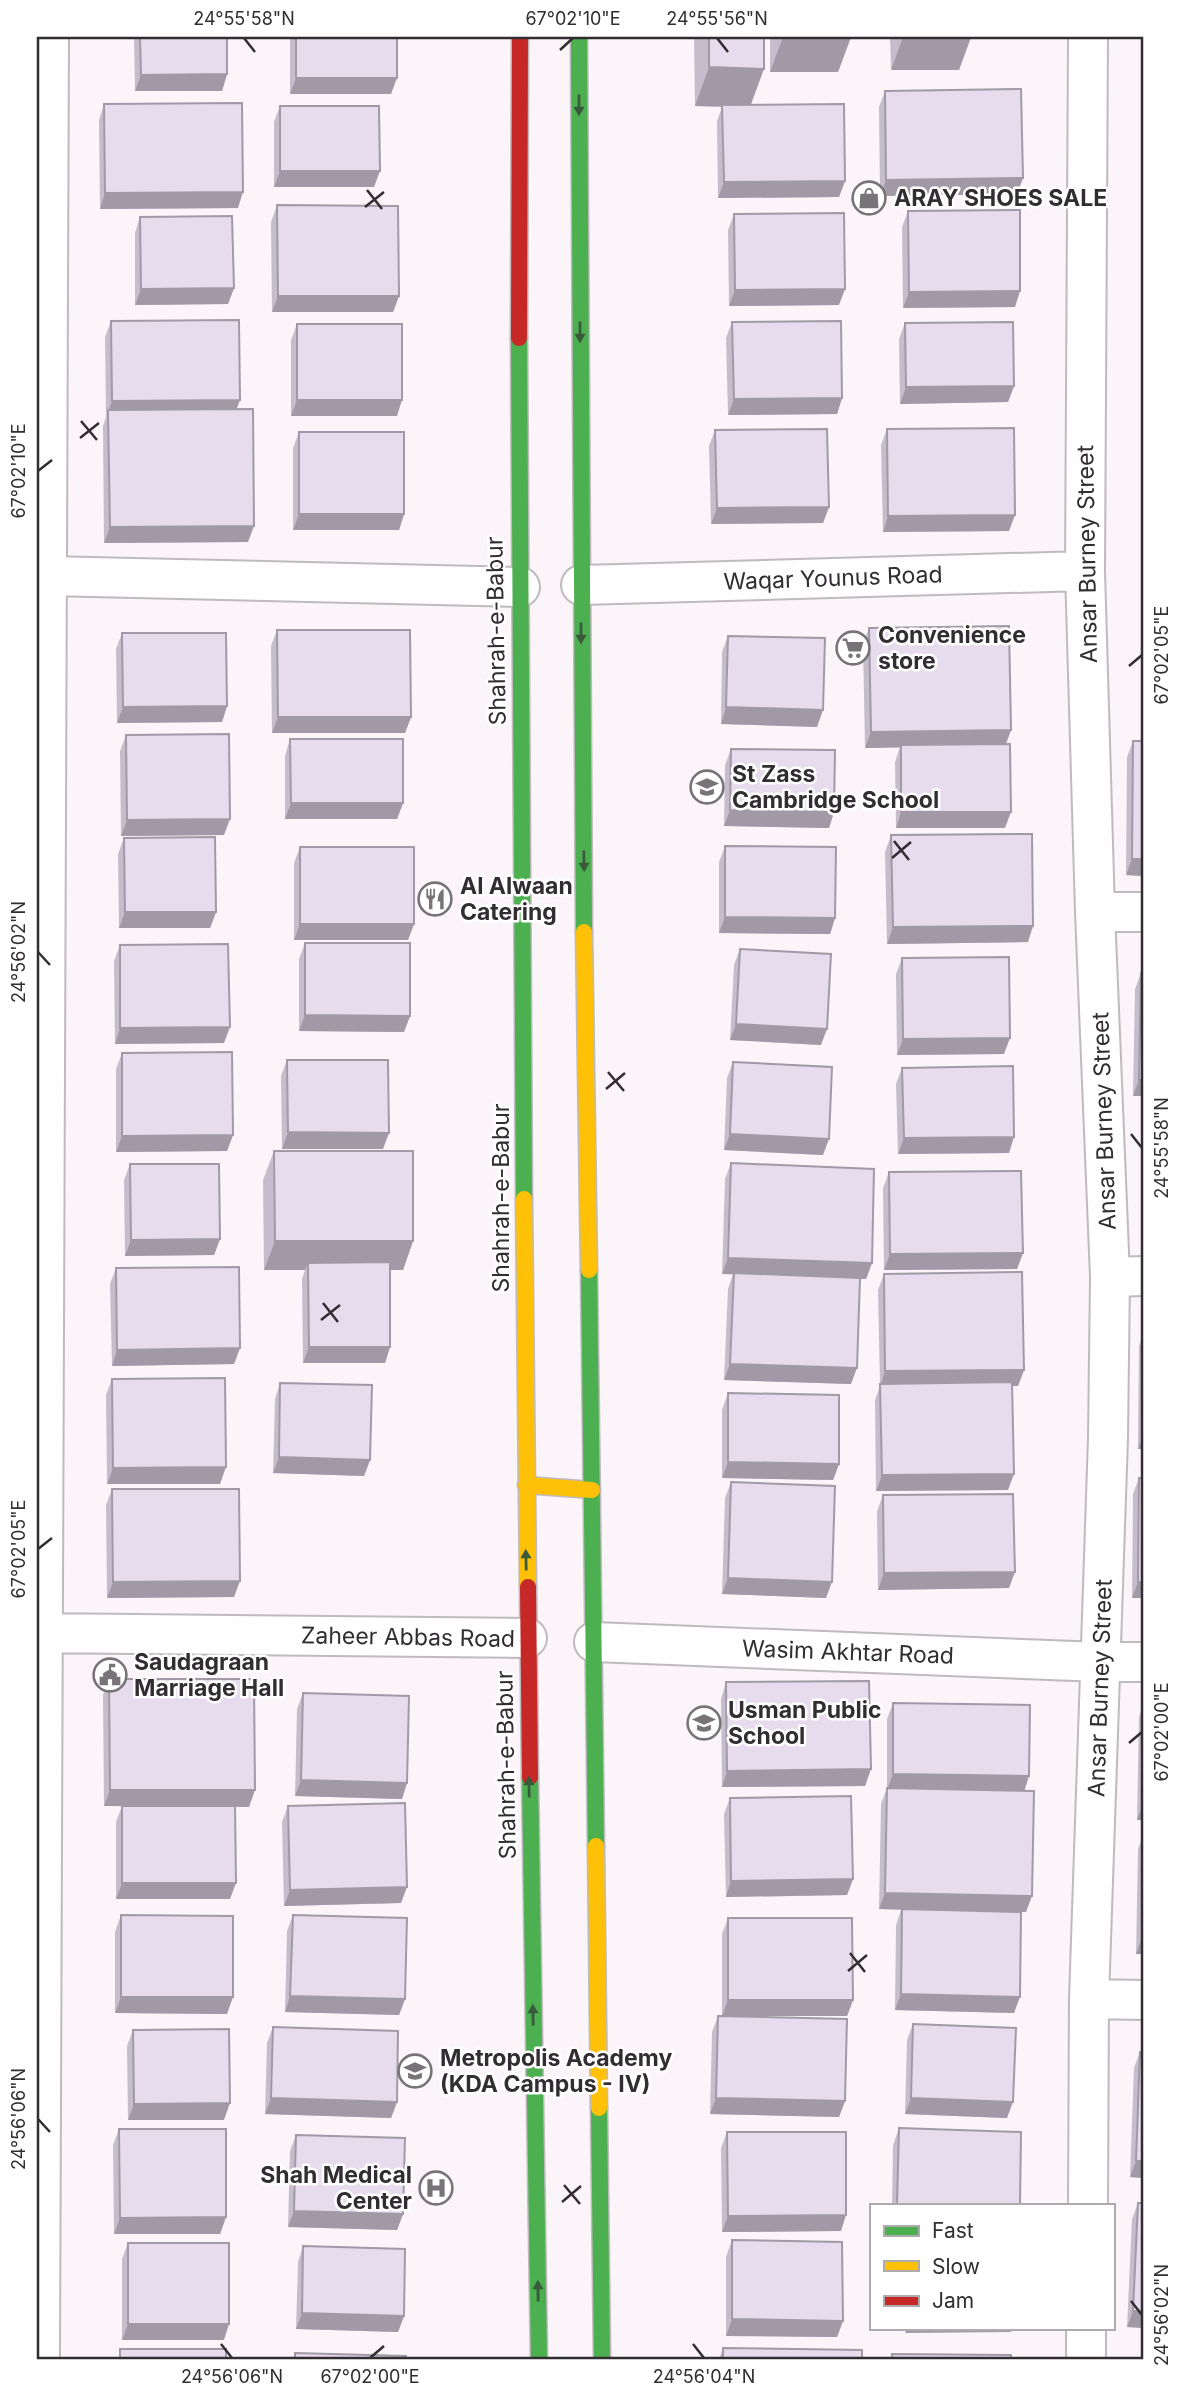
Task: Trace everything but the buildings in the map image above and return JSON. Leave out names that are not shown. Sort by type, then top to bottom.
[{"type":"main road","name":"Shahrah-e-Babur","points":[[520,37],[518,519],[527,1638],[539,2359]]},
{"type":"main road","points":[[579,37],[581,585],[602,2359]]},
{"type":"main road","points":[[526,1485],[592,1490]]},
{"type":"street","points":[[38,2350],[41,911],[47,576],[49,37]]},
{"type":"street","name":"Ansar Burney Street","points":[[1087,2204],[1089,2000],[1101,1662],[1127,1276],[1095,912],[1085,571],[1088,37]]},
{"type":"street","name":"Waqar Younus Road","points":[[581,585],[1085,571]]},
{"type":"street","points":[[47,576],[520,587]]},
{"type":"street","points":[[1095,912],[1144,912]]},
{"type":"street","name":"Zaheer Abbas Road","points":[[39,1633],[527,1638]]},
{"type":"street","name":"Wasim Akhtar Road","points":[[594,1643],[1144,1662]]},
{"type":"street","points":[[1089,2000],[1144,2000]]},
{"type":"street","points":[[1086,2330],[1086,2359]]},
{"type":"traffic: fast","points":[[579,37],[584,932]]},
{"type":"traffic: fast","points":[[519,338],[524,1199]]},
{"type":"traffic: fast","points":[[589,1270],[596,1846]]},
{"type":"traffic: fast","points":[[530,1777],[539,2359]]},
{"type":"traffic: fast","points":[[599,2108],[602,2359]]},
{"type":"traffic: slow","points":[[584,932],[589,1270]]},
{"type":"traffic: slow","points":[[524,1199],[528,1587]]},
{"type":"traffic: slow","points":[[526,1485],[592,1490]]},
{"type":"traffic: slow","points":[[596,1846],[599,2108]]},
{"type":"traffic: jam","points":[[519,338],[520,37]]},
{"type":"traffic: jam","points":[[528,1587],[530,1777]]},
{"type":"place","name":"ARAY SHOES SALE","points":[[869,198]]},
{"type":"place","name":"Convenience store","points":[[853,648]]},
{"type":"place","name":"St Zass Cambridge School","points":[[707,787]]},
{"type":"place","name":"Al Alwaan Catering","points":[[435,899]]},
{"type":"place","name":"Saudagraan Marriage Hall","points":[[110,1675]]},
{"type":"place","name":"Usman Public School","points":[[704,1723]]},
{"type":"place","name":"Metropolis Academy (KDA Campus - IV)","points":[[415,2071]]},
{"type":"place","name":"Shah Medical Center","points":[[436,2188]]}]
